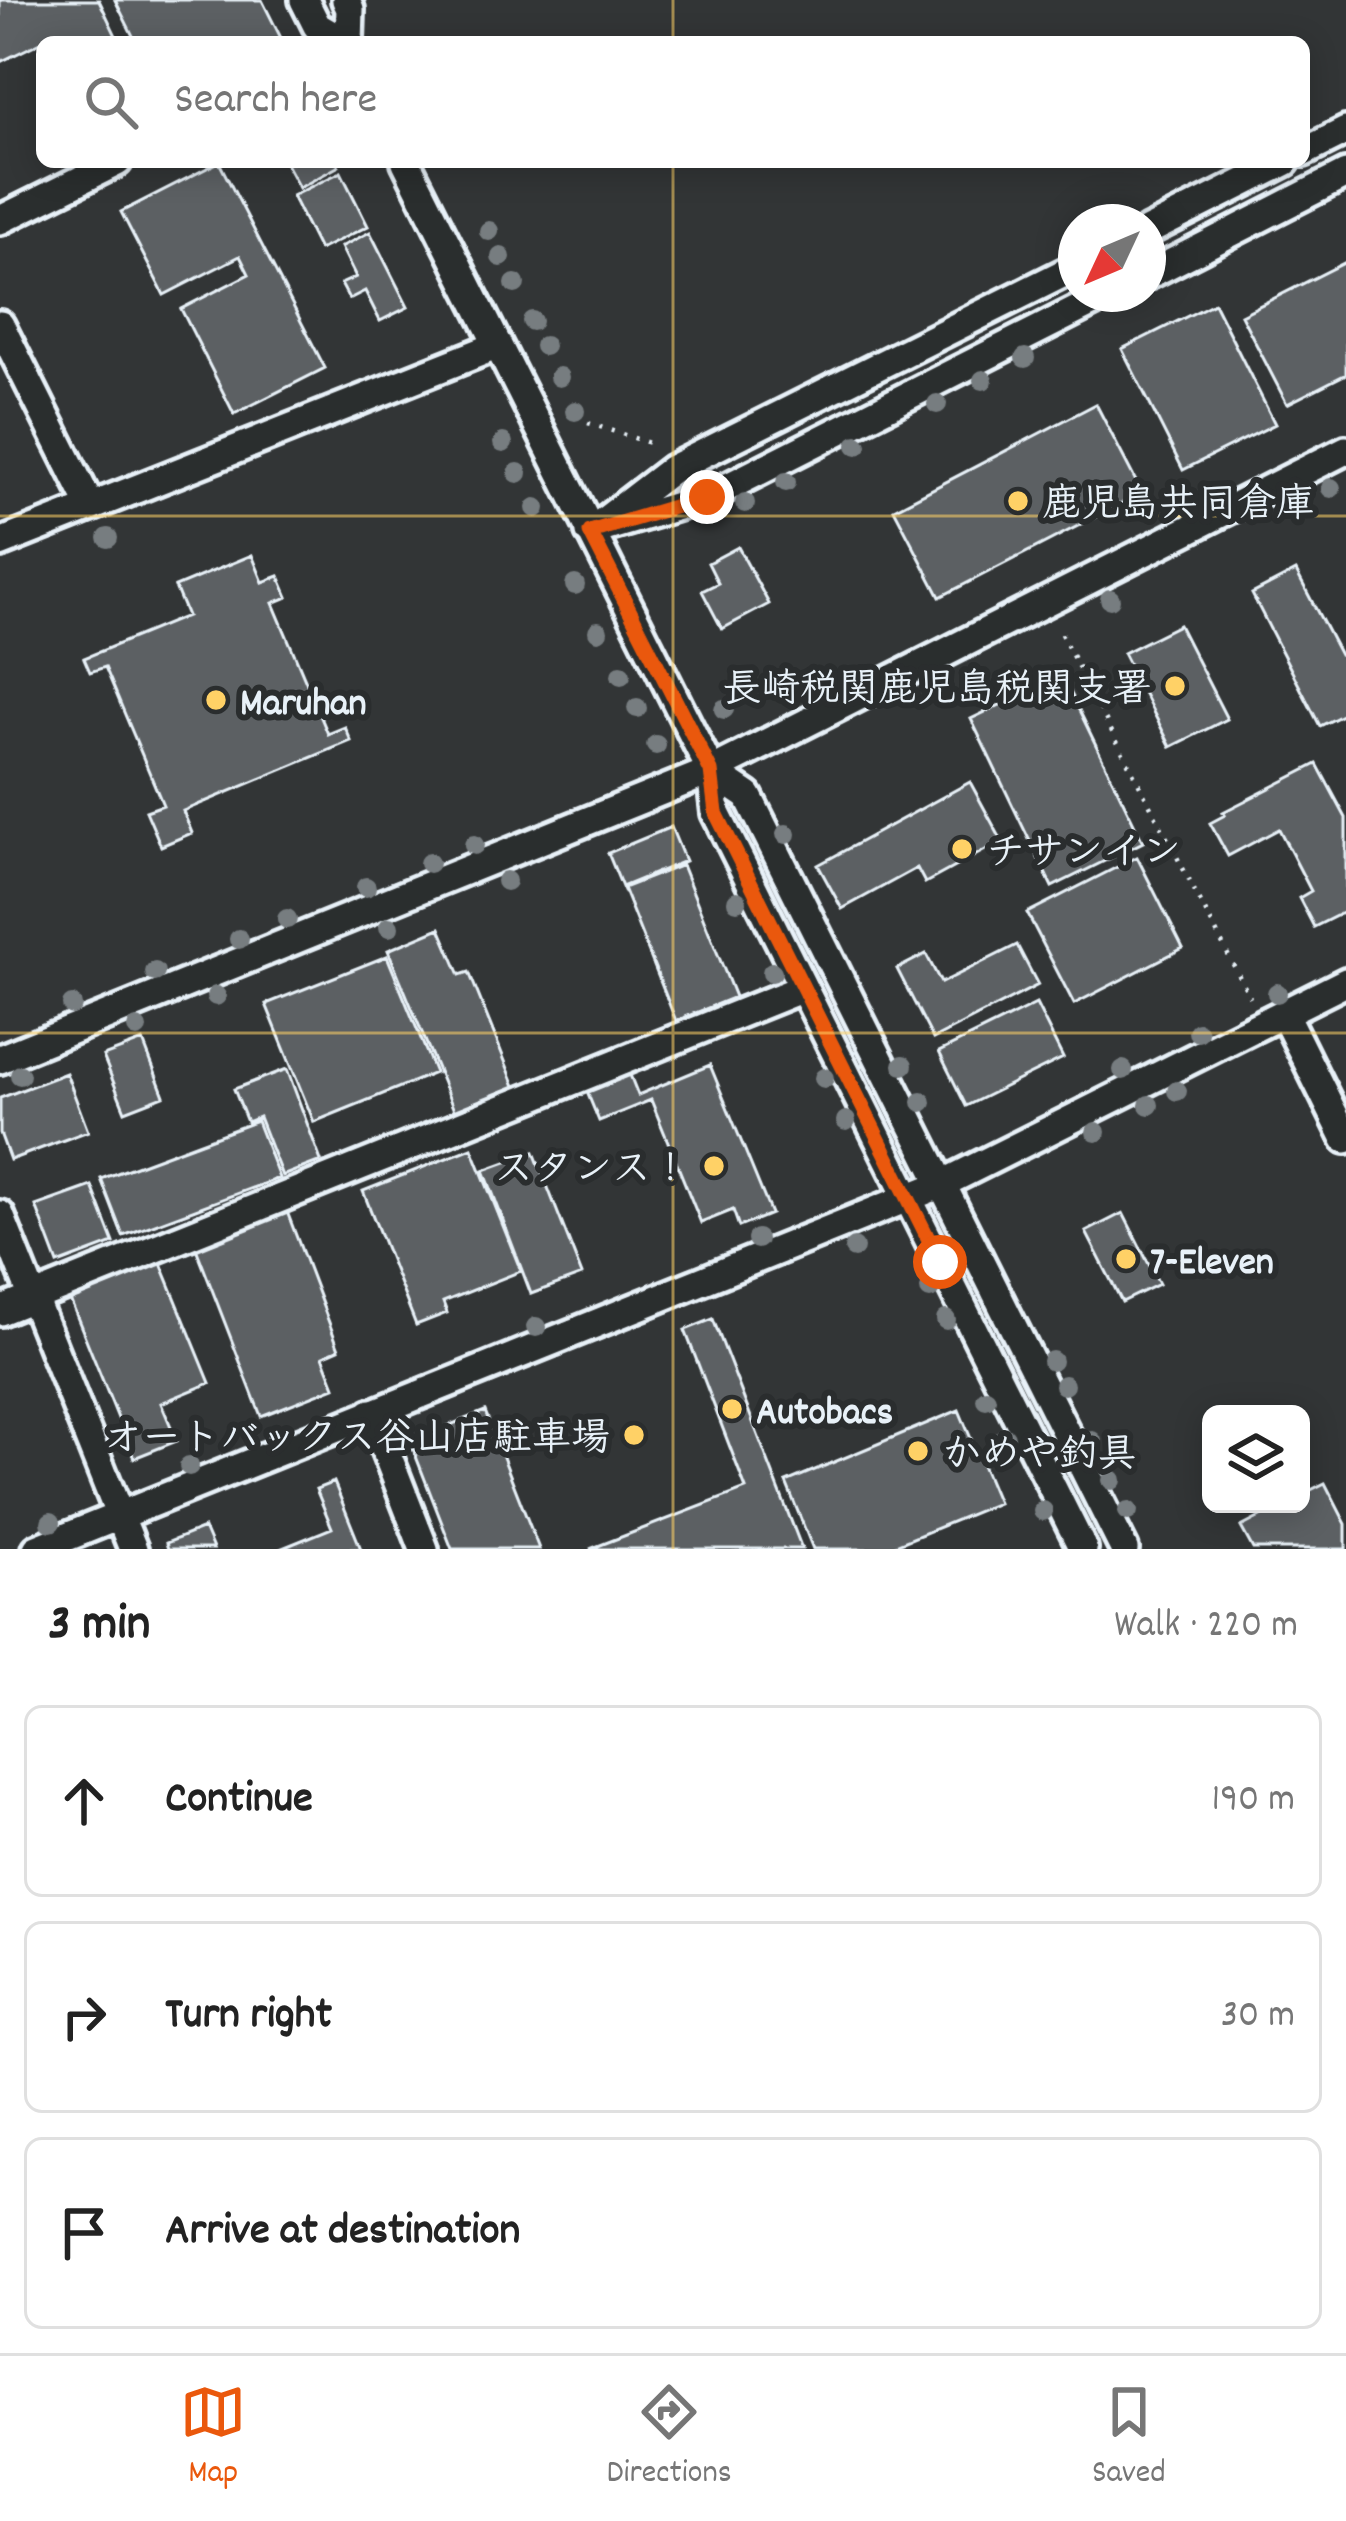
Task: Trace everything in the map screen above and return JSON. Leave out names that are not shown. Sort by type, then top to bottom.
[{"type":"street","points":[[304,0],[317,26],[335,36]]},
{"type":"street","points":[[346,0],[350,9],[347,36]]},
{"type":"street","points":[[1310,149],[1346,131]]},
{"type":"street","points":[[0,220],[105,168]]},
{"type":"street","points":[[409,168],[711,771],[716,813],[1083,1549]]},
{"type":"street","points":[[1166,222],[1273,168]]},
{"type":"street","points":[[1166,265],[1346,174]]},
{"type":"street","points":[[590,532],[672,470],[1058,276]]},
{"type":"street","points":[[590,532],[707,497],[1073,312]]},
{"type":"street","points":[[0,326],[92,507]]},
{"type":"street","points":[[0,544],[496,346]]},
{"type":"street","points":[[0,1059],[711,771],[1346,450]]},
{"type":"street","points":[[711,771],[748,796],[1124,1549]]},
{"type":"street","points":[[38,1549],[942,1184],[1346,982]]},
{"type":"street","points":[[0,1311],[803,988]]},
{"type":"street","points":[[1284,1014],[1346,1139]]},
{"type":"street","points":[[0,1215],[134,1549]]},
{"type":"street","points":[[371,1414],[424,1549]]},
{"type":"path","points":[[588,423],[660,446]]},
{"type":"path","points":[[1061,634],[1250,997]]},
{"type":"building","points":[[0,0],[99,0],[116,36],[36,36],[36,44],[0,62]]},
{"type":"building","points":[[115,0],[262,0],[280,36],[133,36]]},
{"type":"building","points":[[207,168],[222,168],[325,368],[234,414],[181,309],[249,274],[240,256],[164,295],[121,212]]},
{"type":"building","points":[[288,168],[335,168],[299,188]]},
{"type":"building","points":[[341,172],[368,226],[319,250],[292,196]]},
{"type":"building","points":[[370,232],[408,307],[380,321],[365,291],[349,299],[341,284],[356,277],[341,247]]},
{"type":"building","name":"鹿児島共同倉庫","points":[[1346,262],[1346,374],[1287,404],[1241,315]]},
{"type":"building","name":"鹿児島共同倉庫","points":[[1214,303],[1275,424],[1183,470],[1122,349]]},
{"type":"building","name":"鹿児島共同倉庫","points":[[1096,404],[1142,493],[940,597],[894,509]]},
{"type":"building","points":[[738,547],[769,604],[722,629],[702,591],[718,583],[708,563]]},
{"type":"building","name":"Maruhan","points":[[252,555],[263,582],[279,576],[288,597],[273,603],[328,734],[345,727],[351,741],[183,811],[192,833],[161,846],[146,811],[163,805],[105,667],[90,672],[84,658],[187,616],[175,587]]},
{"type":"building","points":[[1296,571],[1340,655],[1346,652],[1346,713],[1320,726],[1252,594]]},
{"type":"building","name":"長崎税関鹿児島税関支署","points":[[1179,625],[1227,719],[1171,747],[1123,653]]},
{"type":"building","points":[[1062,675],[1143,842],[1052,887],[971,719]]},
{"type":"building","points":[[1317,764],[1346,818],[1346,911],[1314,927],[1299,898],[1311,891],[1279,829],[1228,856],[1210,823]]},
{"type":"building","points":[[970,782],[1002,841],[925,883],[917,868],[842,909],[818,865]]},
{"type":"building","points":[[671,827],[685,861],[622,887],[608,853]]},
{"type":"building","points":[[1137,857],[1183,948],[1074,1004],[1027,913]]},
{"type":"building","points":[[682,865],[735,997],[676,1021],[623,888]]},
{"type":"building","points":[[440,928],[460,975],[469,972],[517,1091],[456,1115],[388,950]]},
{"type":"building","points":[[1017,945],[1038,985],[933,1039],[897,969],[926,954],[941,983]]},
{"type":"building","points":[[387,956],[435,1073],[314,1122],[266,1004]]},
{"type":"building","points":[[1036,1004],[1063,1058],[966,1106],[939,1052]]},
{"type":"building","points":[[143,1041],[164,1096],[125,1111],[103,1056]]},
{"type":"building","name":"スタンス！","points":[[710,1065],[771,1214],[739,1227],[733,1210],[701,1223],[651,1100],[599,1121],[585,1087],[628,1070],[638,1095]]},
{"type":"building","points":[[287,1069],[321,1161],[282,1176],[259,1117],[247,1122],[234,1089]]},
{"type":"building","points":[[66,1073],[88,1131],[10,1160],[0,1133],[0,1098]]},
{"type":"building","points":[[257,1121],[279,1178],[123,1236],[101,1179]]},
{"type":"building","points":[[472,1148],[521,1271],[443,1302],[447,1313],[416,1325],[363,1191]]},
{"type":"building","points":[[534,1152],[582,1275],[531,1294],[484,1170]]},
{"type":"building","points":[[92,1186],[114,1243],[58,1264],[36,1206]]},
{"type":"building","points":[[286,1209],[339,1349],[323,1356],[335,1387],[261,1416],[194,1243]]},
{"type":"building","points":[[1123,1213],[1159,1284],[1122,1302],[1086,1232]]},
{"type":"building","points":[[158,1256],[210,1383],[161,1403],[177,1441],[134,1458],[67,1292]]},
{"type":"building","name":"Autobacs","points":[[713,1319],[802,1549],[590,1549],[746,1489],[685,1330]]},
{"type":"building","name":"かめや釣具","points":[[959,1410],[998,1503],[886,1549],[813,1549],[786,1482]]},
{"type":"building","points":[[485,1411],[539,1549],[452,1549],[410,1441]]},
{"type":"building","points":[[334,1482],[361,1549],[280,1549],[332,1528],[316,1489]]},
{"type":"building","points":[[1325,1483],[1346,1524],[1346,1549],[1253,1549],[1241,1527],[1268,1513],[1310,1513],[1310,1490]]},
{"type":"building","points":[[204,1528],[213,1549],[168,1549],[166,1543]]},
{"type":"place","name":"鹿児島共同倉庫","points":[[1018,501]]},
{"type":"place","name":"長崎税関鹿児島税関支署","points":[[1175,686]]},
{"type":"place","name":"Maruhan","points":[[216,700]]},
{"type":"place","name":"チサンイン","points":[[962,849]]},
{"type":"place","name":"スタンス！","points":[[714,1166]]},
{"type":"place","name":"7-Eleven","points":[[1126,1259]]},
{"type":"place","name":"Autobacs","points":[[732,1409]]},
{"type":"place","name":"オートバックス谷山店駐車場","points":[[634,1435]]},
{"type":"place","name":"かめや釣具","points":[[918,1451]]},
{"type":"route","points":[[707,497],[590,532],[711,771],[716,813],[940,1262]]}]
